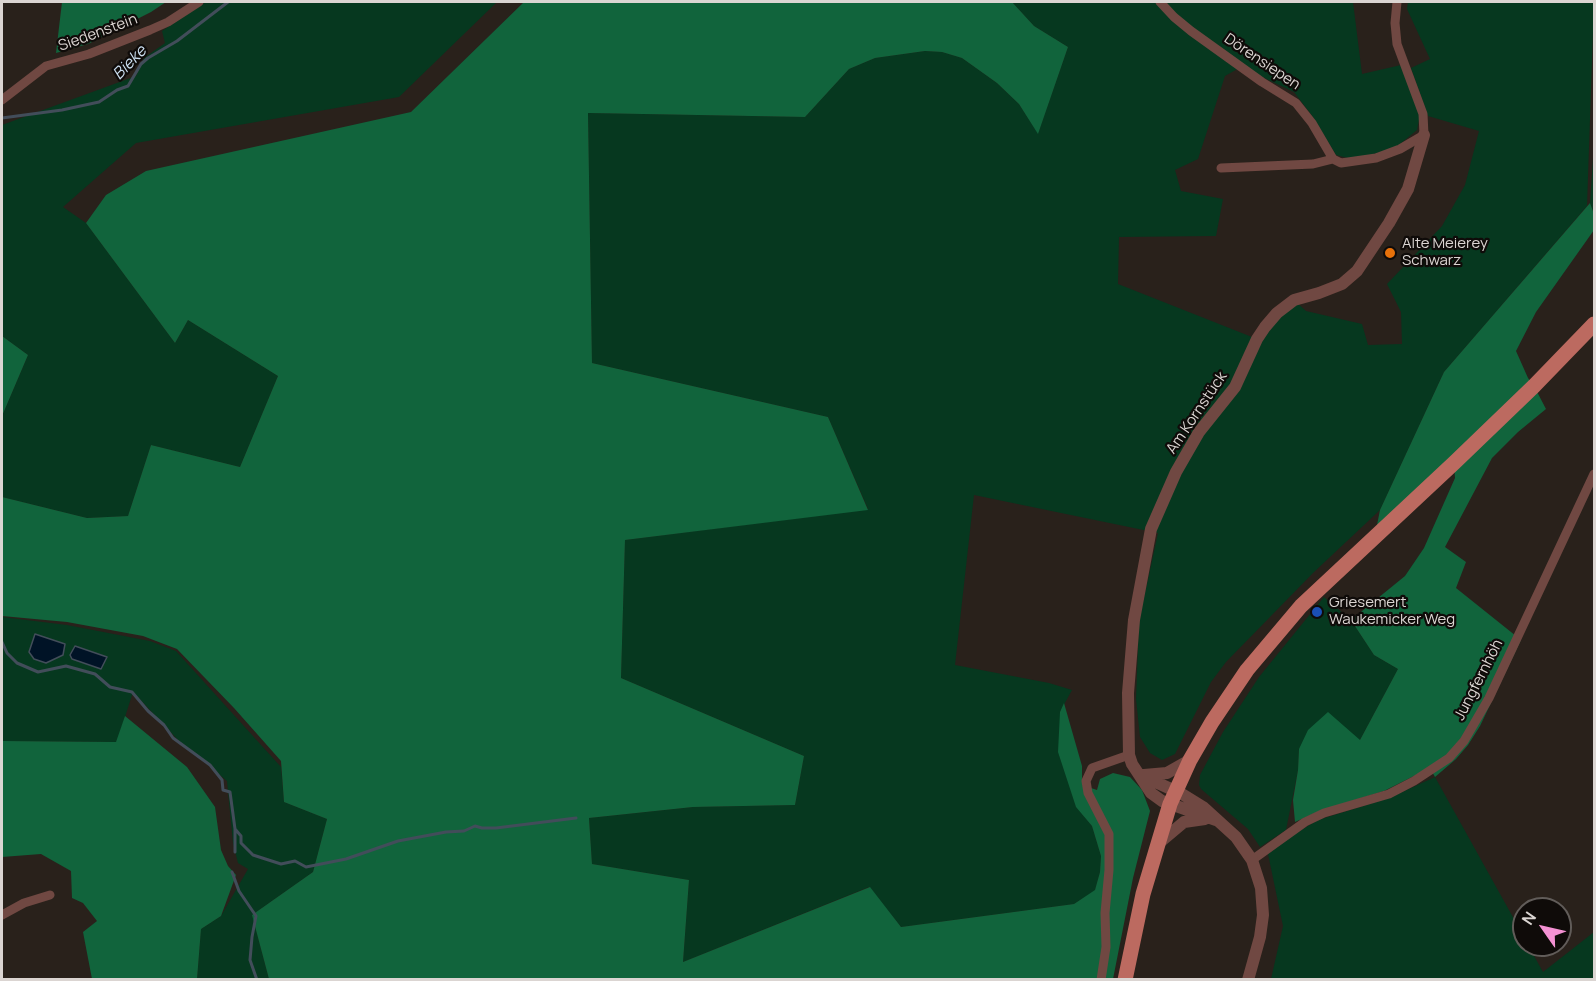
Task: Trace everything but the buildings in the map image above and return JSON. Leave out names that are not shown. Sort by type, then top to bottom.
[{"type":"main road","points":[[1125,980],[1143,894],[1156,846],[1173,798],[1190,760],[1247,670],[1302,606],[1534,386],[1594,324]]},
{"type":"street","name":"Siedenstein","points":[[2,86],[5,97],[46,66],[89,54],[150,30],[168,22],[199,2]]},
{"type":"street","name":"Dörensiepen","points":[[1160,2],[1191,31],[1262,82],[1296,103],[1303,110],[1333,159]]},
{"type":"street","points":[[1221,168],[1312,164],[1333,159],[1341,163],[1353,163],[1400,149],[1424,135],[1423,114],[1397,44],[1395,23],[1397,2]]},
{"type":"street","name":"Am Kornstück","points":[[1215,820],[1173,798],[1151,794],[1132,764],[1129,755],[1128,693],[1134,620],[1151,529],[1176,472],[1200,432],[1235,387],[1257,339],[1277,313],[1294,300],[1342,284],[1357,271],[1389,223],[1408,189],[1424,135]]},
{"type":"street","name":"Jungfernhöh","points":[[1252,860],[1305,822],[1324,813],[1389,794],[1414,782],[1449,758],[1464,741],[1489,698],[1594,474]]},
{"type":"street","points":[[1101,980],[1106,947],[1108,834],[1088,793],[1086,781],[1092,768],[1129,755]]},
{"type":"street","points":[[1140,775],[1167,773],[1190,760]]},
{"type":"street","points":[[1156,846],[1174,828],[1184,822],[1215,820],[1236,837],[1252,860],[1261,888],[1263,915],[1260,937],[1248,980]]},
{"type":"street","points":[[2,915],[24,903],[50,895]]},
{"type":"green space","points":[[62,2],[166,2],[88,44],[56,53]]},
{"type":"green space","points":[[206,2],[497,2],[399,97],[136,143],[63,207],[86,223],[175,343],[188,320],[278,376],[240,467],[151,445],[128,516],[87,518],[2,497],[2,416],[28,355],[2,336],[2,125],[136,76],[144,58],[165,43],[162,31]]},
{"type":"green space","points":[[524,2],[1012,2],[1034,26],[1068,47],[1038,134],[1019,104],[997,83],[962,58],[942,52],[925,51],[875,58],[849,69],[805,117],[588,113],[592,363],[828,417],[868,510],[625,540],[621,678],[804,756],[795,805],[693,807],[589,818],[592,864],[689,880],[683,962],[870,887],[901,927],[1074,904],[1095,890],[1101,856],[1092,826],[1076,807],[1058,752],[1060,712],[1064,703],[1082,766],[1082,785],[1097,790],[1100,779],[1113,773],[1130,777],[1142,790],[1150,811],[1133,878],[1113,979],[269,979],[252,915],[313,872],[327,819],[284,802],[281,761],[177,649],[143,636],[67,622],[2,616],[2,497],[87,518],[128,516],[151,445],[240,467],[278,376],[188,320],[175,343],[86,223],[106,195],[146,171],[411,112]]},
{"type":"green space","points":[[1012,2],[1353,2],[1362,74],[1401,65],[1420,115],[1417,130],[1394,149],[1352,159],[1336,155],[1313,117],[1294,92],[1241,67],[1225,76],[1198,159],[1175,170],[1181,191],[1223,199],[1216,236],[1119,237],[1118,284],[1257,339],[1294,300],[1306,311],[1362,324],[1368,345],[1402,344],[1401,312],[1387,284],[1442,226],[1465,185],[1479,131],[1428,116],[1411,68],[1430,59],[1407,9],[1408,2],[1594,2],[1587,206],[1444,372],[1380,510],[1313,573],[1226,662],[1211,682],[1175,754],[1162,760],[1150,753],[1140,737],[1136,699],[1139,621],[1158,533],[974,495],[955,665],[1049,683],[1072,690],[1060,712],[1076,806],[1092,826],[1101,856],[1095,891],[1074,904],[901,927],[869,887],[683,962],[689,880],[592,864],[589,818],[693,807],[795,805],[804,756],[621,678],[625,540],[868,509],[828,417],[592,363],[588,113],[805,117],[849,69],[875,58],[925,51],[942,52],[962,58],[997,83],[1019,104],[1038,133],[1068,47],[1034,26]]},
{"type":"green space","points":[[1594,143],[1594,214],[1590,203]]},
{"type":"green space","points":[[1590,203],[1594,214],[1594,230],[1536,312],[1516,351],[1546,409],[1492,458],[1445,547],[1466,562],[1456,588],[1521,640],[1480,726],[1456,759],[1435,777],[1430,768],[1384,791],[1320,811],[1295,822],[1293,800],[1299,749],[1308,730],[1328,712],[1360,740],[1398,669],[1374,655],[1351,620],[1405,576],[1424,548],[1455,478],[1454,464],[1375,535],[1380,510],[1444,372]]},
{"type":"green space","points":[[2,336],[28,355],[2,416]]},
{"type":"green space","points":[[1324,597],[1351,620],[1374,655],[1398,669],[1360,740],[1299,749],[1298,770],[1286,830],[1260,847],[1248,829],[1201,789],[1200,775],[1223,732],[1259,677]]},
{"type":"green space","points":[[2,617],[67,625],[150,641],[176,651],[281,767],[284,802],[327,819],[313,872],[252,915],[269,979],[197,979],[201,929],[221,916],[248,869],[238,863],[233,843],[227,781],[178,740],[133,692],[117,742],[2,741]]},
{"type":"green space","points":[[125,716],[187,767],[215,807],[221,850],[228,866],[236,875],[221,916],[201,929],[197,979],[92,979],[83,932],[97,921],[83,903],[72,898],[71,871],[41,854],[2,857],[2,741],[116,742]]},
{"type":"green space","points":[[1435,777],[1512,915],[1512,957],[1535,957],[1543,972],[1562,957],[1572,957],[1572,949],[1594,932],[1594,979],[1271,979],[1283,926],[1268,854],[1318,820],[1389,798]]},
{"type":"water","points":[[35,634],[65,644],[63,655],[46,663],[34,659],[29,652]]},
{"type":"water","points":[[75,646],[107,657],[101,669],[72,659],[70,655]]},
{"type":"waterway","name":"Bieke","points":[[2,118],[62,110],[99,102],[117,90],[128,86],[141,64],[148,58],[177,41],[228,2]]},
{"type":"waterway","points":[[2,642],[7,653],[17,663],[38,672],[66,666],[95,674],[110,687],[132,692],[164,725],[173,738],[210,765],[222,780],[223,790],[230,792],[235,829],[235,852]]},
{"type":"waterway","points":[[235,829],[241,836],[241,843],[253,855],[281,864],[295,861],[306,867],[346,859],[398,841],[464,831],[475,826],[496,828],[576,818]]},
{"type":"waterway","points":[[232,872],[239,891],[256,916],[250,960],[257,980]]},
{"type":"place","name":"Alte Meierey Schwarz","points":[[1390,253]]},
{"type":"place","name":"Griesemert Waukemicker Weg","points":[[1317,612]]}]
